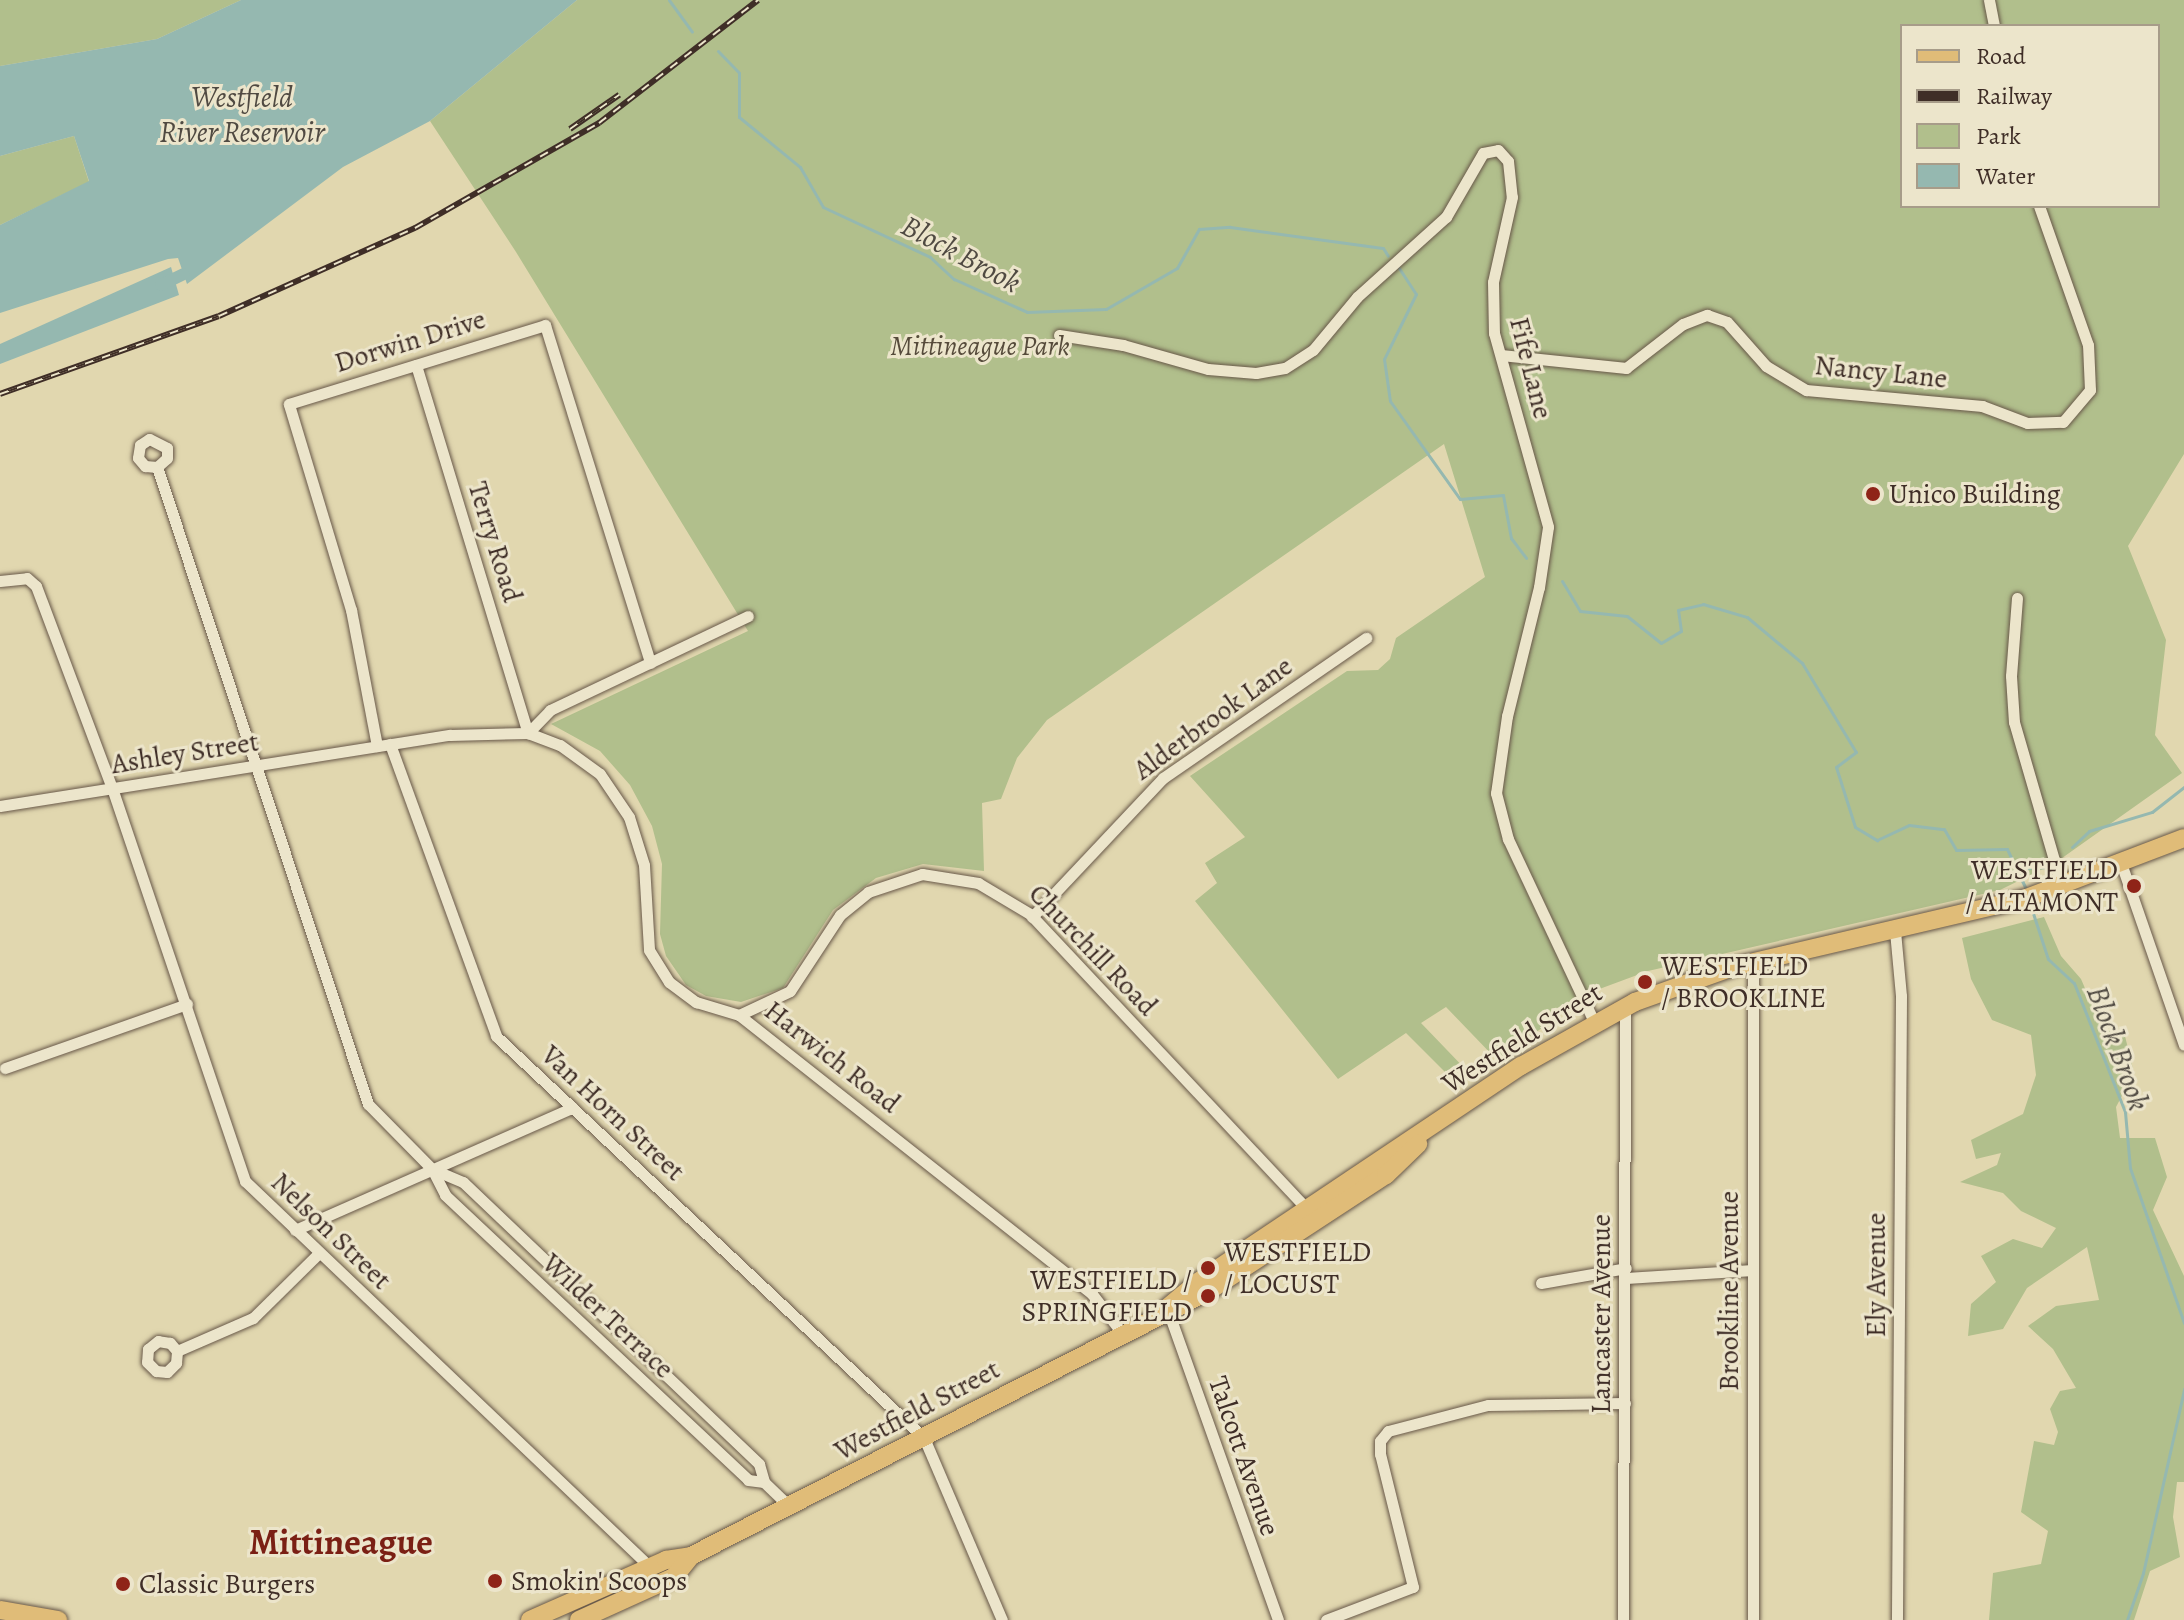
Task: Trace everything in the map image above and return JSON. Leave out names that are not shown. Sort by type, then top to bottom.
[{"type":"main road","name":"Westfield Street","points":[[530,1620],[650,1567],[691,1556],[924,1438],[1167,1308],[1312,1214],[1386,1175],[1440,1122],[1594,1022],[1692,979],[2029,898],[2122,866],[2184,838]]},
{"type":"main road","name":"Westfield Street","points":[[579,1620],[674,1577],[691,1556]]},
{"type":"main road","points":[[0,1610],[58,1620]]},
{"type":"street","points":[[1989,0],[1994,24]]},
{"type":"street","name":"Fife Lane","points":[[1059,335],[1123,345],[1208,369],[1256,373],[1285,368],[1313,350],[1357,297],[1446,217],[1478,159],[1498,150],[1512,178],[1493,282],[1494,333],[1548,527],[1539,587],[1502,742],[1496,793],[1508,839],[1594,1022]]},
{"type":"street","name":"Nancy Lane","points":[[1501,355],[1626,368],[1683,324],[1707,315],[1727,322],[1766,366],[1806,390],[1982,406],[2027,423],[2063,422],[2090,390],[2088,345],[2040,208]]},
{"type":"street","name":"Dorwin Drive","points":[[377,746],[351,610],[289,404],[545,325],[650,663]]},
{"type":"street","name":"Terry Road","points":[[416,365],[528,733]]},
{"type":"street","name":"Wilder Terrace","points":[[157,467],[361,1092],[374,1114],[432,1169],[445,1195],[748,1480],[764,1482]]},
{"type":"street","name":"Nelson Street","points":[[0,581],[27,578],[36,586],[112,788],[245,1181],[650,1567]]},
{"type":"street","points":[[2017,598],[2011,676],[2014,722],[2062,887]]},
{"type":"street","points":[[528,733],[550,710],[748,616]]},
{"type":"street","name":"Alderbrook Lane","points":[[1032,917],[1163,778],[1366,638]]},
{"type":"street","name":"Harwich Road","points":[[377,746],[470,733],[528,733],[575,753],[623,805],[642,852],[647,937],[661,973],[696,1002],[739,1015],[1092,1294],[1122,1333]]},
{"type":"street","name":"Van Horn Street","points":[[390,744],[491,1027],[572,1108],[924,1438]]},
{"type":"street","name":"Ashley Street","points":[[0,806],[377,746]]},
{"type":"street","points":[[2122,866],[2178,1008],[2184,1045]]},
{"type":"street","name":"Churchill Road","points":[[739,1015],[790,991],[849,906],[904,877],[940,874],[978,883],[1009,897],[1032,917],[1312,1214]]},
{"type":"street","name":"Ely Avenue","points":[[1895,931],[1901,996],[1897,1620]]},
{"type":"street","name":"Brookline Avenue","points":[[1753,962],[1753,1620]]},
{"type":"street","points":[[5,1068],[187,1004]]},
{"type":"street","name":"Lancaster Avenue","points":[[1623,1620],[1625,1008]]},
{"type":"street","points":[[295,1230],[572,1108]]},
{"type":"street","name":"Wilder Terrace","points":[[432,1169],[463,1182],[759,1464],[764,1482],[790,1507]]},
{"type":"street","points":[[177,1351],[253,1318],[319,1253]]},
{"type":"street","points":[[1541,1283],[1626,1273],[1753,1270]]},
{"type":"street","points":[[548,1292],[562,1276]]},
{"type":"street","name":"Talcott Avenue","points":[[1167,1308],[1278,1620]]},
{"type":"street","points":[[651,1389],[665,1375]]},
{"type":"street","points":[[1326,1620],[1413,1587],[1380,1454],[1383,1435],[1411,1422],[1488,1405],[1625,1403]]},
{"type":"street","points":[[924,1438],[1002,1620]]},
{"type":"green space","points":[[0,0],[241,0],[157,39],[0,66]]},
{"type":"green space","name":"Mittineague Park","points":[[577,0],[2184,0],[2184,454],[2128,546],[2166,640],[2155,735],[2182,773],[2055,863],[2000,890],[1648,971],[1594,991],[1497,1060],[1446,1007],[1421,1023],[1471,1075],[1459,1086],[1406,1033],[1338,1079],[1195,901],[1217,883],[1205,863],[1245,837],[1190,776],[1347,671],[1378,670],[1390,659],[1396,638],[1485,577],[1444,444],[1047,720],[1017,758],[1001,799],[982,803],[984,871],[923,864],[876,878],[833,910],[783,988],[741,1002],[706,996],[686,985],[666,956],[660,934],[662,864],[652,826],[630,785],[600,751],[551,724],[748,631],[516,252],[430,121]]},
{"type":"green space","points":[[74,136],[89,182],[0,225],[0,156]]},
{"type":"green space","points":[[2044,917],[2061,956],[2081,979],[2103,1030],[2124,1032],[2134,1073],[2116,1107],[2120,1138],[2155,1138],[2167,1177],[2153,1210],[2184,1276],[2184,1482],[2177,1482],[2173,1517],[2180,1557],[2150,1571],[2134,1620],[1989,1620],[1993,1573],[2041,1564],[2048,1531],[2021,1512],[2034,1441],[2054,1445],[2058,1432],[2050,1409],[2060,1391],[2076,1388],[2053,1349],[2028,1326],[2056,1306],[2099,1300],[2087,1247],[2027,1288],[2003,1329],[1968,1336],[1971,1304],[1996,1282],[1981,1256],[2013,1239],[2042,1248],[2056,1228],[2021,1211],[2003,1193],[1960,1182],[1997,1165],[2001,1153],[1976,1159],[1971,1140],[2023,1114],[2036,1075],[2031,1035],[1992,1020],[1971,979],[1962,938]]},
{"type":"water","name":"Westfield River Reservoir","points":[[241,0],[577,0],[430,121],[343,167],[187,284],[178,258],[168,259],[0,313],[0,225],[89,181],[74,136],[0,156],[0,66],[157,39]]},
{"type":"water","points":[[171,267],[179,295],[0,364],[0,344]]},
{"type":"waterway","name":"Block Brook","points":[[669,0],[692,32]]},
{"type":"waterway","name":"Block Brook","points":[[718,51],[739,73],[739,117],[800,167],[823,207],[930,257],[954,279],[1027,312],[1106,309],[1177,268],[1199,229],[1230,227],[1383,248],[1388,256]]},
{"type":"waterway","name":"Block Brook","points":[[1399,268],[1416,294],[1384,359],[1390,401],[1460,499],[1503,495],[1511,538],[1526,558]]},
{"type":"waterway","points":[[161,285],[184,274]]},
{"type":"waterway","name":"Block Brook","points":[[1562,581],[1580,611],[1627,616],[1661,643],[1681,631],[1678,610],[1703,604],[1747,617],[1802,663],[1856,752],[1836,767],[1855,827],[1877,840],[1909,825],[1944,829],[1956,850],[2007,849],[2026,889]]},
{"type":"waterway","points":[[2072,847],[2089,831],[2152,812],[2184,787]]},
{"type":"waterway","points":[[2020,868],[2044,867]]},
{"type":"waterway","name":"Block Brook","points":[[2030,904],[2048,959],[2074,983],[2125,1112],[2130,1168],[2184,1323]]},
{"type":"waterway","name":"Block Brook","points":[[2127,1620],[2143,1573],[2184,1389]]},
{"type":"railway","points":[[0,394],[219,316],[415,228],[599,123],[758,0]]},
{"type":"railway","points":[[570,129],[619,95]]},
{"type":"place","name":"Unico Building","points":[[1873,494]]},
{"type":"place","name":"WESTFIELD / ALTAMONT","points":[[2134,886]]},
{"type":"place","name":"WESTFIELD / BROOKLINE","points":[[1645,982]]},
{"type":"place","name":"WESTFIELD / LOCUST","points":[[1208,1268]]},
{"type":"place","name":"WESTFIELD / SPRINGFIELD","points":[[1208,1296]]},
{"type":"place","name":"Smokin' Scoops","points":[[495,1581]]},
{"type":"place","name":"Classic Burgers","points":[[123,1584]]},
{"type":"district","name":"Mittineague","points":[[341,1542]]}]
